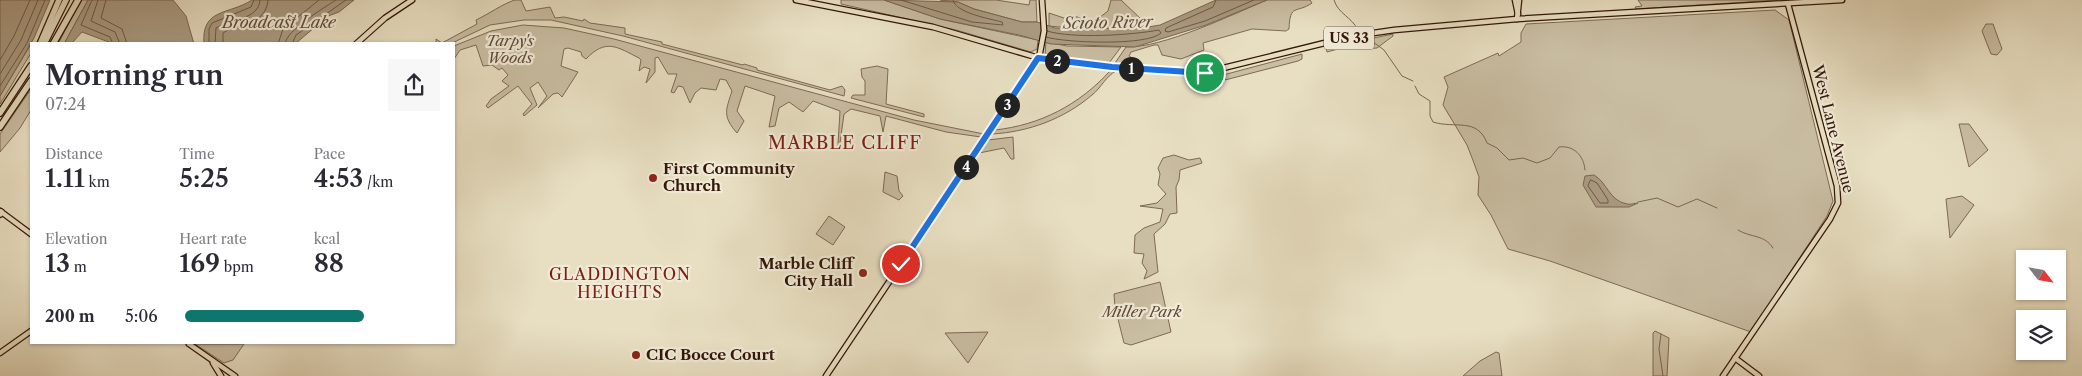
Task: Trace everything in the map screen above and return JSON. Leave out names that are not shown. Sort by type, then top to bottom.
[{"type":"highway","points":[[41,42],[59,0]]},
{"type":"highway","points":[[45,42],[66,0]]},
{"type":"highway","points":[[55,42],[76,0]]},
{"type":"highway","points":[[22,82],[30,64]]},
{"type":"highway","points":[[0,113],[30,68]]},
{"type":"highway","points":[[0,127],[30,82]]},
{"type":"main road","points":[[358,42],[385,18],[412,0]]},
{"type":"main road","name":"US 33","points":[[796,0],[933,27],[1038,58],[1112,67],[1203,73],[1353,36],[1517,16],[1842,0]]},
{"type":"main road","points":[[826,376],[1038,58],[1041,49],[1044,13],[1042,0]]},
{"type":"main road","points":[[1515,0],[1517,16]]},
{"type":"main road","points":[[1517,16],[1519,0]]},
{"type":"main road","name":"West Lane Avenue","points":[[1723,376],[1830,220],[1838,203],[1837,186],[1788,4]]},
{"type":"main road","points":[[0,212],[30,233]]},
{"type":"main road","points":[[0,353],[30,332]]},
{"type":"main road","points":[[189,344],[227,374],[236,376]]},
{"type":"main road","points":[[1735,358],[1759,376]]},
{"type":"main road","points":[[211,360],[221,376]]},
{"type":"green space","points":[[81,0],[88,0],[65,42],[59,42]]},
{"type":"green space","points":[[521,0],[526,11],[550,7],[555,18],[564,17],[583,21],[584,19],[590,23],[625,28],[625,34],[744,64],[757,68],[757,70],[830,90],[842,86],[845,90],[844,96],[623,36],[551,20],[524,20],[490,25],[454,42],[444,42],[477,24],[476,20],[505,4]]},
{"type":"green space","points":[[841,0],[884,0],[940,19],[1038,40],[1037,49],[1031,52],[956,30],[841,4]]},
{"type":"green space","points":[[940,0],[996,0],[1029,5],[1030,0],[1036,0],[1037,22],[1022,22],[974,9],[958,2]]},
{"type":"green space","points":[[1111,0],[1121,0],[1141,19],[1136,28],[1081,29],[1049,26],[1049,13],[1064,18],[1072,15],[1087,21],[1099,18],[1108,11]]},
{"type":"green space","points":[[1267,0],[1310,0],[1312,3],[1292,12],[1289,29],[1286,31],[1252,29],[1203,43],[1204,50],[1181,59],[1162,55],[1158,45],[1154,45],[1131,52],[1129,56],[1134,59],[1135,65],[1115,63],[1126,47],[1141,46],[1177,37]]},
{"type":"green space","points":[[1638,0],[1779,0],[1636,9],[1635,7],[1642,6]]},
{"type":"green space","points":[[1775,10],[1789,20],[1833,201],[1827,216],[1751,332],[1550,261],[1508,249],[1491,215],[1478,195],[1479,177],[1467,145],[1443,105],[1448,87],[1444,77],[1498,53],[1499,56],[1521,42],[1521,33],[1526,24]]},
{"type":"green space","points":[[1986,24],[1993,24],[2002,49],[1997,55],[1991,54],[1982,31]]},
{"type":"green space","name":"Tarpy's Woods","points":[[523,25],[564,28],[614,39],[914,120],[984,134],[981,137],[946,132],[886,116],[883,132],[880,116],[851,109],[844,114],[840,143],[838,145],[840,111],[813,101],[803,112],[789,102],[779,108],[775,126],[769,127],[775,96],[745,86],[737,111],[744,121],[737,133],[727,117],[727,108],[732,91],[726,80],[720,79],[716,90],[701,88],[695,93],[690,103],[683,87],[678,86],[674,93],[671,92],[677,74],[668,74],[658,57],[655,58],[655,72],[646,83],[650,69],[644,67],[639,71],[641,60],[639,58],[612,46],[600,48],[586,59],[582,56],[581,52],[568,48],[564,49],[561,66],[578,72],[562,97],[558,93],[553,94],[538,108],[547,96],[538,82],[530,88],[537,105],[524,116],[523,114],[532,104],[518,86],[488,108],[486,106],[491,99],[509,86],[502,81],[508,75],[502,68],[499,70],[492,65],[483,66],[476,45],[460,50],[455,58],[455,46],[491,31]]},
{"type":"green space","points":[[1393,34],[1393,36],[1377,48],[1362,49],[1349,46],[1327,52],[1326,48]]},
{"type":"green space","points":[[1046,42],[1067,46],[1121,47],[1109,63],[1045,55]]},
{"type":"green space","points":[[30,46],[30,55],[0,104],[0,96]]},
{"type":"green space","points":[[1302,54],[1302,59],[1298,61],[1225,80],[1223,75]]},
{"type":"green space","points":[[877,66],[888,69],[886,104],[924,114],[924,117],[851,98],[853,95],[865,95],[865,81],[862,77],[861,69]]},
{"type":"green space","points":[[1110,71],[1116,71],[1092,95],[1070,111],[1032,127],[992,134],[995,130],[1028,123],[1058,111],[1085,94]]},
{"type":"green space","points":[[30,90],[30,112],[20,128],[0,152],[0,134]]},
{"type":"green space","points":[[1959,124],[1969,124],[1988,150],[1969,167]]},
{"type":"green space","points":[[1013,137],[1014,159],[1011,159],[1004,148],[979,153],[988,140]]},
{"type":"green space","points":[[1174,155],[1189,160],[1200,158],[1202,163],[1180,170],[1176,187],[1177,213],[1170,214],[1165,224],[1154,234],[1158,272],[1144,279],[1147,271],[1142,263],[1144,254],[1134,253],[1135,235],[1144,228],[1160,222],[1163,209],[1140,206],[1157,203],[1166,194],[1158,185],[1160,174],[1158,168],[1163,158]]},
{"type":"green space","points":[[885,172],[897,176],[899,191],[903,196],[899,200],[883,192]]},
{"type":"green space","points":[[1962,196],[1974,205],[1950,238],[1946,199]]},
{"type":"green space","points":[[829,216],[845,227],[833,245],[816,234]]},
{"type":"green space","name":"Miller Park","points":[[1160,282],[1171,332],[1131,345],[1124,343],[1115,307],[1114,294]]},
{"type":"green space","points":[[1655,331],[1669,338],[1667,376],[1653,376],[1653,333]]},
{"type":"green space","points":[[988,332],[968,363],[945,333],[946,333]]},
{"type":"green space","points":[[195,344],[244,344],[233,360],[224,363]]},
{"type":"green space","points":[[1496,352],[1499,353],[1502,376],[1463,376],[1480,361]]},
{"type":"water","points":[[0,0],[50,0],[34,38],[0,96]]},
{"type":"water","name":"Broadcast Lake","points":[[88,0],[173,0],[186,16],[193,42],[109,42],[82,32],[73,42],[65,42]]},
{"type":"water","name":"Broadcast Lake","points":[[252,0],[354,0],[339,12],[328,16],[297,42],[204,42],[204,32],[212,18]]},
{"type":"water","points":[[884,0],[958,2],[974,9],[1022,22],[1037,22],[1055,28],[1081,29],[1148,27],[1160,25],[1216,0],[1267,0],[1206,25],[1135,47],[1051,44],[1019,35],[940,19]]},
{"type":"water","points":[[1594,175],[1616,199],[1627,204],[1638,203],[1629,207],[1596,207],[1583,185],[1585,176]]},
{"type":"waterway","points":[[1334,0],[1339,9],[1358,30]]},
{"type":"waterway","points":[[1369,39],[1384,50],[1402,76],[1413,81]]},
{"type":"waterway","points":[[1415,86],[1419,94],[1430,101],[1430,116],[1433,122],[1471,127],[1483,135],[1487,143],[1497,148],[1509,160],[1523,158],[1537,163],[1550,158],[1559,147],[1564,147],[1577,152],[1583,160],[1585,170]]},
{"type":"waterway","points":[[1638,202],[1657,198],[1678,207],[1697,199],[1717,208]]},
{"type":"waterway","points":[[1738,230],[1766,240],[1773,248]]},
{"type":"waterway","points":[[1661,334],[1659,349],[1663,376]]},
{"type":"place","name":"First Community Church","points":[[653,178]]},
{"type":"place","name":"Marble Cliff City Hall","points":[[863,273]]},
{"type":"place","name":"CIC Bocce Court","points":[[636,355]]},
{"type":"district","name":"MARBLE CLIFF","points":[[845,143]]},
{"type":"district","name":"GLADDINGTON HEIGHTS","points":[[620,283]]},
{"type":"route","points":[[901,264],[1038,58],[1112,67],[1205,73]]},
{"type":"water label","name":"Scioto River","points":[[1108,22]]}]
